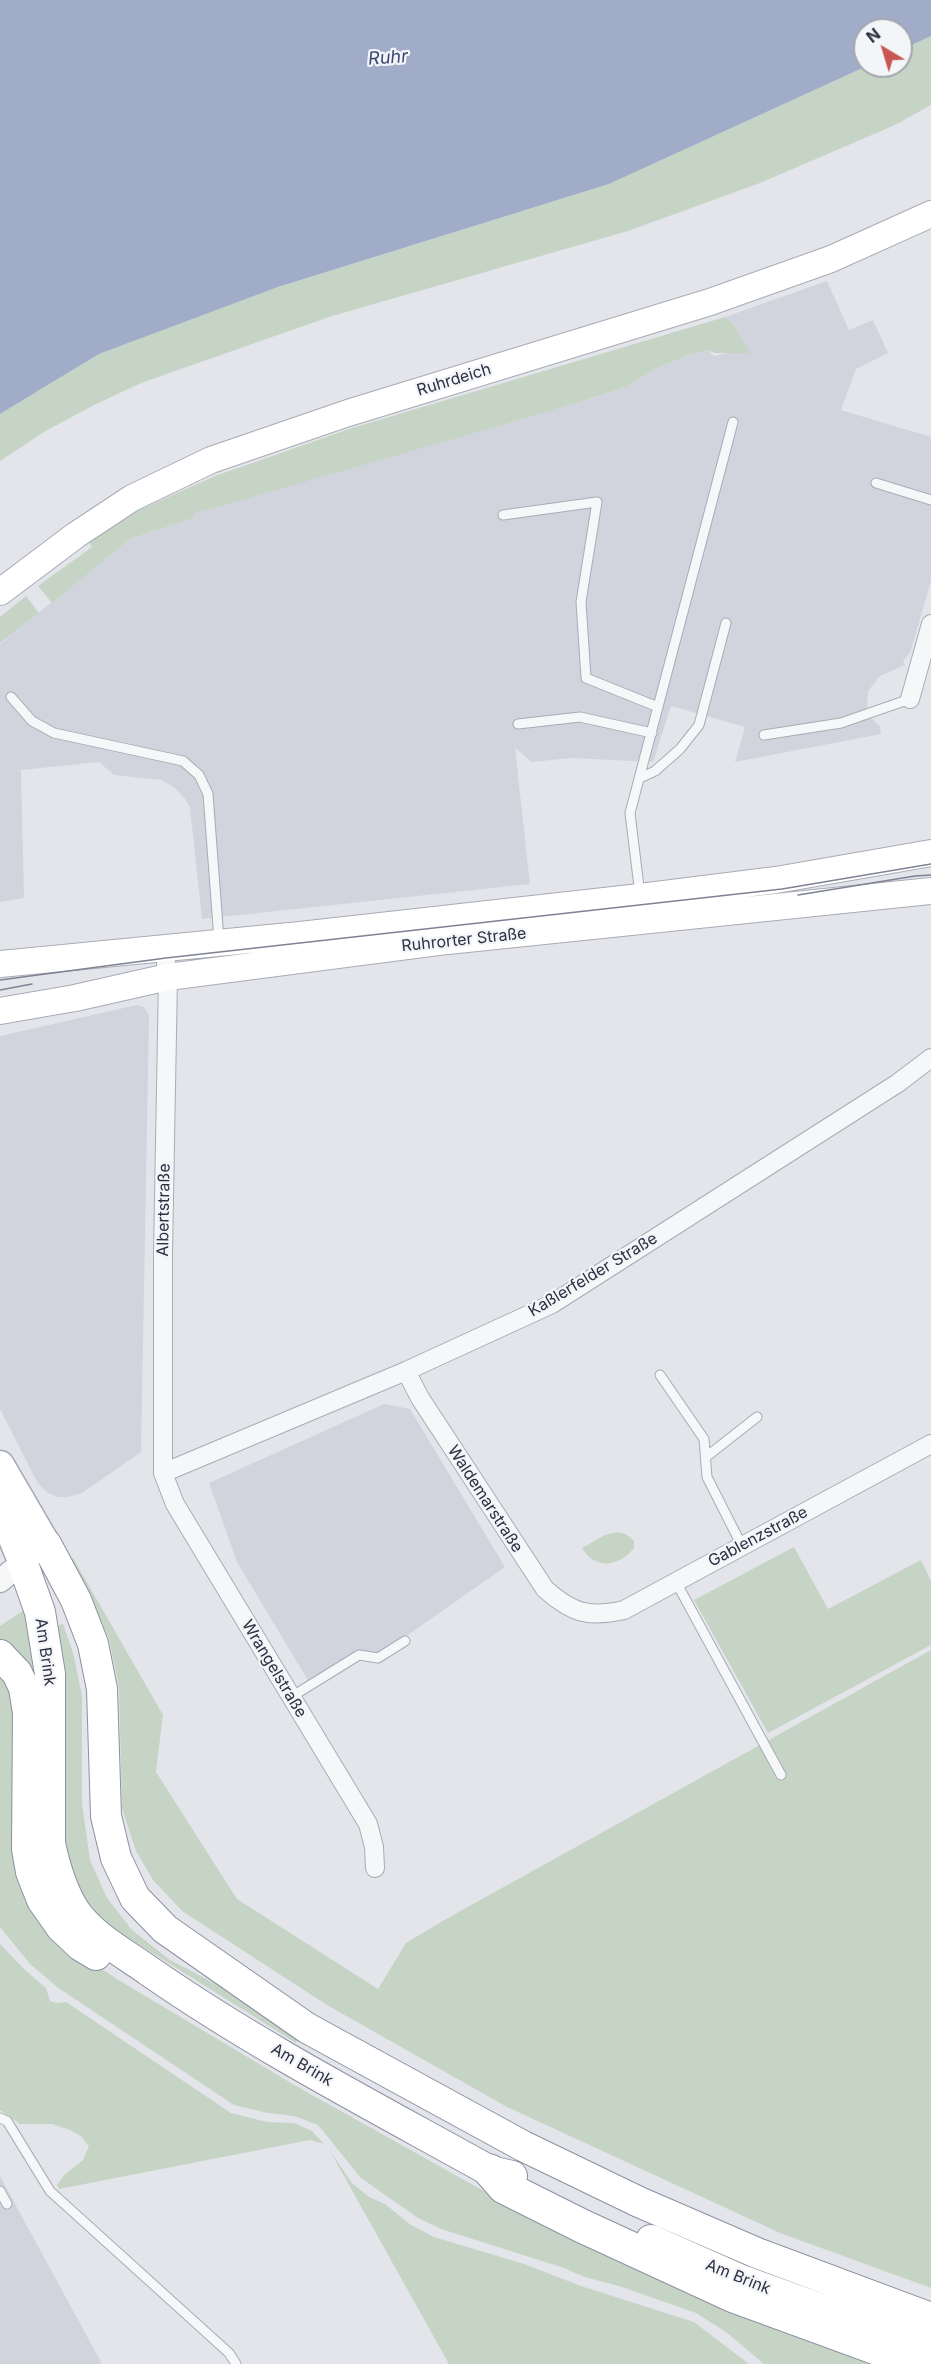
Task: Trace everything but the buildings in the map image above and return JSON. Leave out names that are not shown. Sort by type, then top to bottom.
[{"type":"highway","name":"Am Brink","points":[[46,1544],[76,1600],[93,1644],[102,1689],[106,1816],[116,1858],[135,1898],[165,1929],[307,2028],[523,2146],[639,2202],[757,2253],[931,2318]]},
{"type":"highway","name":"Am Brink","points":[[22,1561],[40,1611],[50,1674],[50,1844],[56,1867],[75,1911],[93,1932],[185,1996],[283,2055],[490,2171],[512,2176],[739,2279],[931,2349]]},
{"type":"highway","points":[[0,1655],[17,1673],[24,1688],[28,1713],[27,1849],[31,1872],[42,1900],[61,1927],[81,1946],[119,1969],[185,1996]]},
{"type":"highway","points":[[490,2171],[504,2187],[582,2226],[734,2296],[920,2364]]},
{"type":"main road","name":"Ruhrdeich","points":[[0,592],[76,535],[132,498],[211,460],[348,412],[710,302],[831,259],[931,214]]},
{"type":"main road","name":"Ruhrorter Straße","points":[[0,1011],[75,998],[168,977],[438,942],[642,909],[776,880],[931,853]]},
{"type":"main road","name":"Ruhrorter Straße","points":[[0,964],[219,943],[642,909],[931,891]]},
{"type":"main road","name":"Am Brink","points":[[0,1465],[46,1544]]},
{"type":"main road","name":"Am Brink","points":[[0,1507],[22,1561]]},
{"type":"street","points":[[909,699],[931,624]]},
{"type":"street","name":"Albertstraße","points":[[163,1473],[163,1254],[168,977],[164,948]]},
{"type":"street","name":"Kaßlerfelder Straße","points":[[163,1473],[406,1371],[552,1304],[898,1083],[931,1058]]},
{"type":"street","name":"Waldemarstraße","points":[[406,1371],[420,1398],[545,1589],[562,1604],[580,1613]]},
{"type":"street","name":"Gablenzstraße","points":[[580,1613],[603,1614],[624,1610],[931,1444]]},
{"type":"street","name":"Wrangelstraße","points":[[163,1473],[175,1504],[368,1824],[374,1847],[375,1868]]},
{"type":"street","points":[[0,1581],[46,1544]]},
{"type":"lane","points":[[642,909],[630,813],[733,423]]},
{"type":"lane","points":[[876,483],[931,500]]},
{"type":"lane","points":[[503,515],[597,502],[581,602],[586,678],[658,707]]},
{"type":"lane","points":[[640,778],[655,771],[681,749],[699,725],[726,624]]},
{"type":"lane","points":[[11,697],[32,721],[54,733],[183,761],[199,775],[208,794],[219,943]]},
{"type":"lane","points":[[764,735],[841,723],[909,699]]},
{"type":"lane","points":[[518,724],[580,717],[652,733]]},
{"type":"lane","points":[[660,1375],[704,1439],[707,1477],[742,1546]]},
{"type":"lane","points":[[706,1457],[757,1417]]},
{"type":"lane","points":[[676,1582],[781,1775]]},
{"type":"lane","points":[[291,1697],[359,1655],[378,1658],[405,1641]]},
{"type":"lane","points":[[0,2118],[7,2121],[50,2191],[229,2353],[236,2364]]},
{"type":"lane","points":[[0,2191],[6,2204]]},
{"type":"shaded area","points":[[827,281],[849,330],[873,320],[888,353],[856,369],[841,410],[931,437],[931,581],[910,653],[903,661],[905,665],[880,676],[868,691],[867,708],[870,717],[880,726],[881,734],[735,762],[745,727],[671,706],[653,762],[571,758],[532,762],[515,748],[530,884],[202,919],[190,808],[174,787],[161,780],[114,775],[99,762],[21,770],[24,898],[0,902],[0,644],[130,539],[194,518],[193,514],[208,509],[541,414],[623,388],[659,367],[690,355],[708,350],[714,356],[749,353],[734,325],[725,317]]},
{"type":"shaded area","points":[[137,1005],[144,1007],[149,1015],[141,1452],[82,1493],[58,1497],[48,1493],[37,1482],[0,1409],[0,1036]]},
{"type":"shaded area","points":[[384,1404],[410,1409],[505,1567],[378,1656],[357,1652],[309,1682],[237,1562],[209,1483]]},
{"type":"shaded area","points":[[0,2176],[102,2364],[0,2364]]},
{"type":"green space","points":[[931,36],[931,105],[895,125],[760,183],[628,231],[332,316],[141,383],[44,432],[0,461],[0,414],[99,354],[278,287],[609,184],[853,72],[853,78],[913,78],[913,44]]},
{"type":"green space","points":[[725,317],[734,325],[750,353],[715,353],[708,350],[690,355],[659,367],[623,388],[541,414],[193,514],[194,518],[130,539],[52,603],[38,586],[92,547],[89,542],[139,510],[215,476],[352,428]]},
{"type":"green space","points":[[26,596],[39,613],[0,643],[0,617]]},
{"type":"green space","points":[[617,1532],[626,1534],[634,1541],[634,1548],[621,1559],[600,1563],[587,1555],[582,1548],[605,1535]]},
{"type":"green space","points":[[794,1547],[828,1609],[921,1560],[931,1581],[931,1645],[768,1733],[694,1600]]},
{"type":"green space","points":[[73,1558],[163,1715],[156,1772],[237,1899],[378,1989],[406,1943],[931,1650],[931,2288],[780,2233],[507,2107],[327,2005],[182,1911],[153,1880],[136,1851],[122,1808],[119,1687],[109,1639],[89,1594],[69,1560]]},
{"type":"green space","points":[[27,1608],[36,1653],[35,1737],[0,1645],[0,1626]]},
{"type":"green space","points":[[63,1624],[74,1656],[82,1696],[82,1803],[90,1860],[107,1898],[132,1930],[170,1960],[218,1985],[297,2039],[296,2043],[103,1922],[86,1903],[74,1883],[63,1838],[57,1626]]},
{"type":"green space","points":[[0,1667],[9,1677],[76,1952],[296,2086],[500,2200],[907,2364],[764,2364],[726,2332],[696,2313],[441,2229],[418,2218],[361,2178],[318,2125],[294,2116],[234,2105],[57,1987],[30,1964],[0,1927]]},
{"type":"green space","points":[[0,1944],[46,1988],[50,2001],[66,2002],[231,2113],[267,2122],[294,2123],[312,2131],[324,2144],[310,2140],[59,2189],[57,2185],[65,2174],[83,2160],[89,2146],[81,2136],[70,2130],[52,2124],[20,2124],[0,2110]]},
{"type":"green space","points":[[330,2151],[352,2183],[369,2197],[385,2204],[411,2225],[434,2237],[524,2264],[581,2286],[694,2322],[749,2364],[449,2364]]},
{"type":"water","name":"Ruhr","points":[[0,0],[931,0],[931,36],[913,44],[913,18],[853,18],[853,72],[609,184],[278,287],[99,354],[0,414]]},
{"type":"tram line","points":[[0,980],[166,958],[782,889],[931,864]]},
{"type":"tram line","points":[[798,895],[931,875]]},
{"type":"tram line","points":[[0,990],[32,984]]}]
